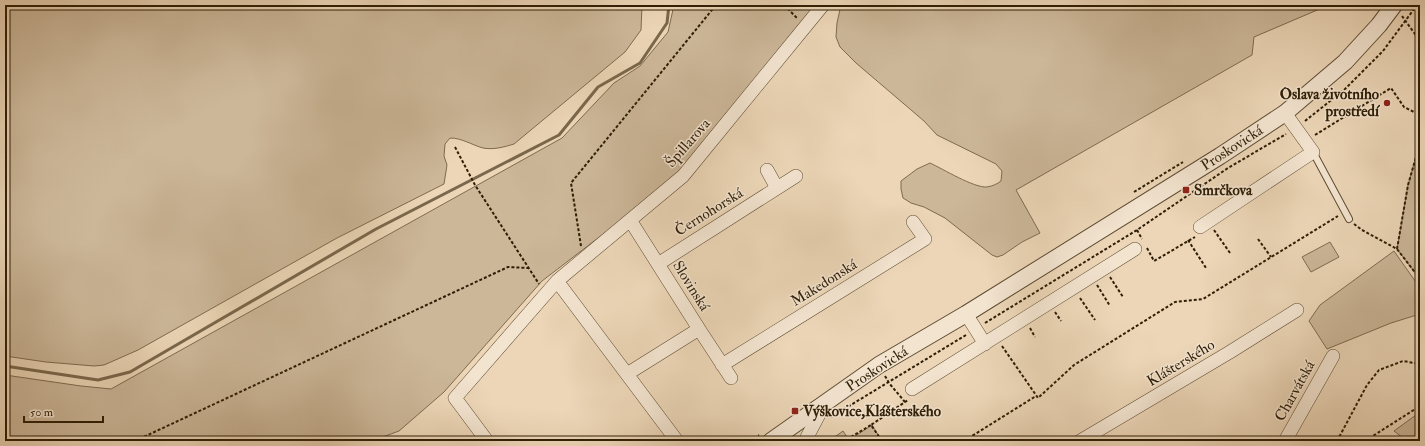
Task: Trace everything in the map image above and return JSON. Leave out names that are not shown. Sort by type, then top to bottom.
[{"type":"street","name":"Špillarova","points":[[487,441],[455,398],[557,281],[683,176],[823,5]]},
{"type":"street","name":"Proskovická","points":[[771,441],[827,411],[879,366],[966,314],[1220,156],[1285,113],[1345,62],[1379,25],[1398,10]]},
{"type":"street","points":[[1203,232],[1309,147],[1285,113]]},
{"type":"street","points":[[767,170],[777,188]]},
{"type":"street","name":"Černohorská","points":[[658,264],[796,176]]},
{"type":"street","name":"Slovinská","points":[[630,220],[731,378]]},
{"type":"street","name":"Makedonská","points":[[722,365],[925,239],[912,222]]},
{"type":"street","points":[[910,395],[985,344],[1135,249]]},
{"type":"street","points":[[557,281],[677,441]]},
{"type":"street","name":"Klášterského","points":[[1080,441],[1230,352],[1297,310]]},
{"type":"street","points":[[966,314],[985,344]]},
{"type":"street","name":"Slovinská","points":[[627,374],[699,329]]},
{"type":"street","name":"Charvátská","points":[[1285,441],[1333,356]]},
{"type":"street","points":[[805,441],[827,411]]},
{"type":"lane","points":[[1309,147],[1349,220]]},
{"type":"path","points":[[583,260],[571,184],[716,5]]},
{"type":"path","points":[[784,5],[806,26]]},
{"type":"path","points":[[1398,10],[1420,41]]},
{"type":"path","points":[[1309,147],[1391,88],[1404,107],[1420,116]]},
{"type":"path","points":[[1397,249],[1408,186],[1420,143]]},
{"type":"path","points":[[455,147],[475,185],[545,294]]},
{"type":"path","points":[[964,441],[1036,396],[1038,398],[1074,365],[1175,302],[1203,299],[1344,213]]},
{"type":"path","points":[[1349,220],[1362,230],[1397,249],[1420,279]]},
{"type":"path","points":[[1137,230],[1154,261],[1203,232],[1214,230],[1230,253]]},
{"type":"path","points":[[1258,239],[1271,257]]},
{"type":"path","points":[[1188,240],[1206,268]]},
{"type":"path","points":[[135,441],[508,267],[528,268]]},
{"type":"path","points":[[1108,273],[1124,297]]},
{"type":"path","points":[[1094,281],[1110,306]]},
{"type":"path","points":[[1076,292],[1095,320]]},
{"type":"path","points":[[1052,307],[1061,321]]},
{"type":"path","points":[[1026,323],[1035,337]]},
{"type":"path","points":[[999,341],[1036,396]]},
{"type":"path","points":[[1337,441],[1367,385],[1379,370],[1403,361],[1420,364]]},
{"type":"path","points":[[827,411],[888,383],[905,402]]},
{"type":"path","points":[[851,437],[905,402],[910,395]]},
{"type":"path","points":[[1365,441],[1420,406]]},
{"type":"path","points":[[871,424],[882,441]]},
{"type":"shaded area","points":[[5,5],[642,5],[641,30],[625,52],[514,144],[499,148],[487,149],[459,139],[450,138],[445,144],[444,156],[447,165],[444,184],[337,238],[138,350],[104,365],[94,366],[46,362],[5,356]]},
{"type":"shaded area","points":[[674,5],[817,5],[675,179],[542,281],[444,392],[399,431],[372,441],[5,441],[5,375],[111,389],[562,138],[614,83],[640,66],[668,32]]},
{"type":"shaded area","points":[[841,5],[1329,5],[1254,37],[1252,55],[1016,190],[1040,233],[997,257],[992,255],[945,218],[903,198],[901,181],[917,169],[930,163],[981,187],[991,186],[1001,181],[1002,171],[996,164],[937,135],[924,121],[856,63],[840,47],[836,37]]},
{"type":"shaded area","points":[[1420,143],[1420,279],[1397,249],[1408,185]]},
{"type":"shaded area","points":[[1330,242],[1339,257],[1311,272],[1302,257]]},
{"type":"shaded area","points":[[1394,251],[1420,288],[1420,314],[1391,323],[1327,349],[1309,321],[1320,305]]},
{"type":"shaded area","points":[[1420,412],[1420,441],[1407,441],[1394,431]]},
{"type":"shaded area","points":[[872,425],[882,441],[829,441],[843,431],[849,440]]},
{"type":"waterway","points":[[5,366],[98,380],[130,372],[376,229],[559,135],[598,87],[640,63],[667,23],[669,5]]},
{"type":"place","name":"Oslava životního prostředí","points":[[1387,103]]},
{"type":"place","name":"Smrčkova","points":[[1186,190]]},
{"type":"place","name":"Výškovice,Klášterského","points":[[795,411]]}]
